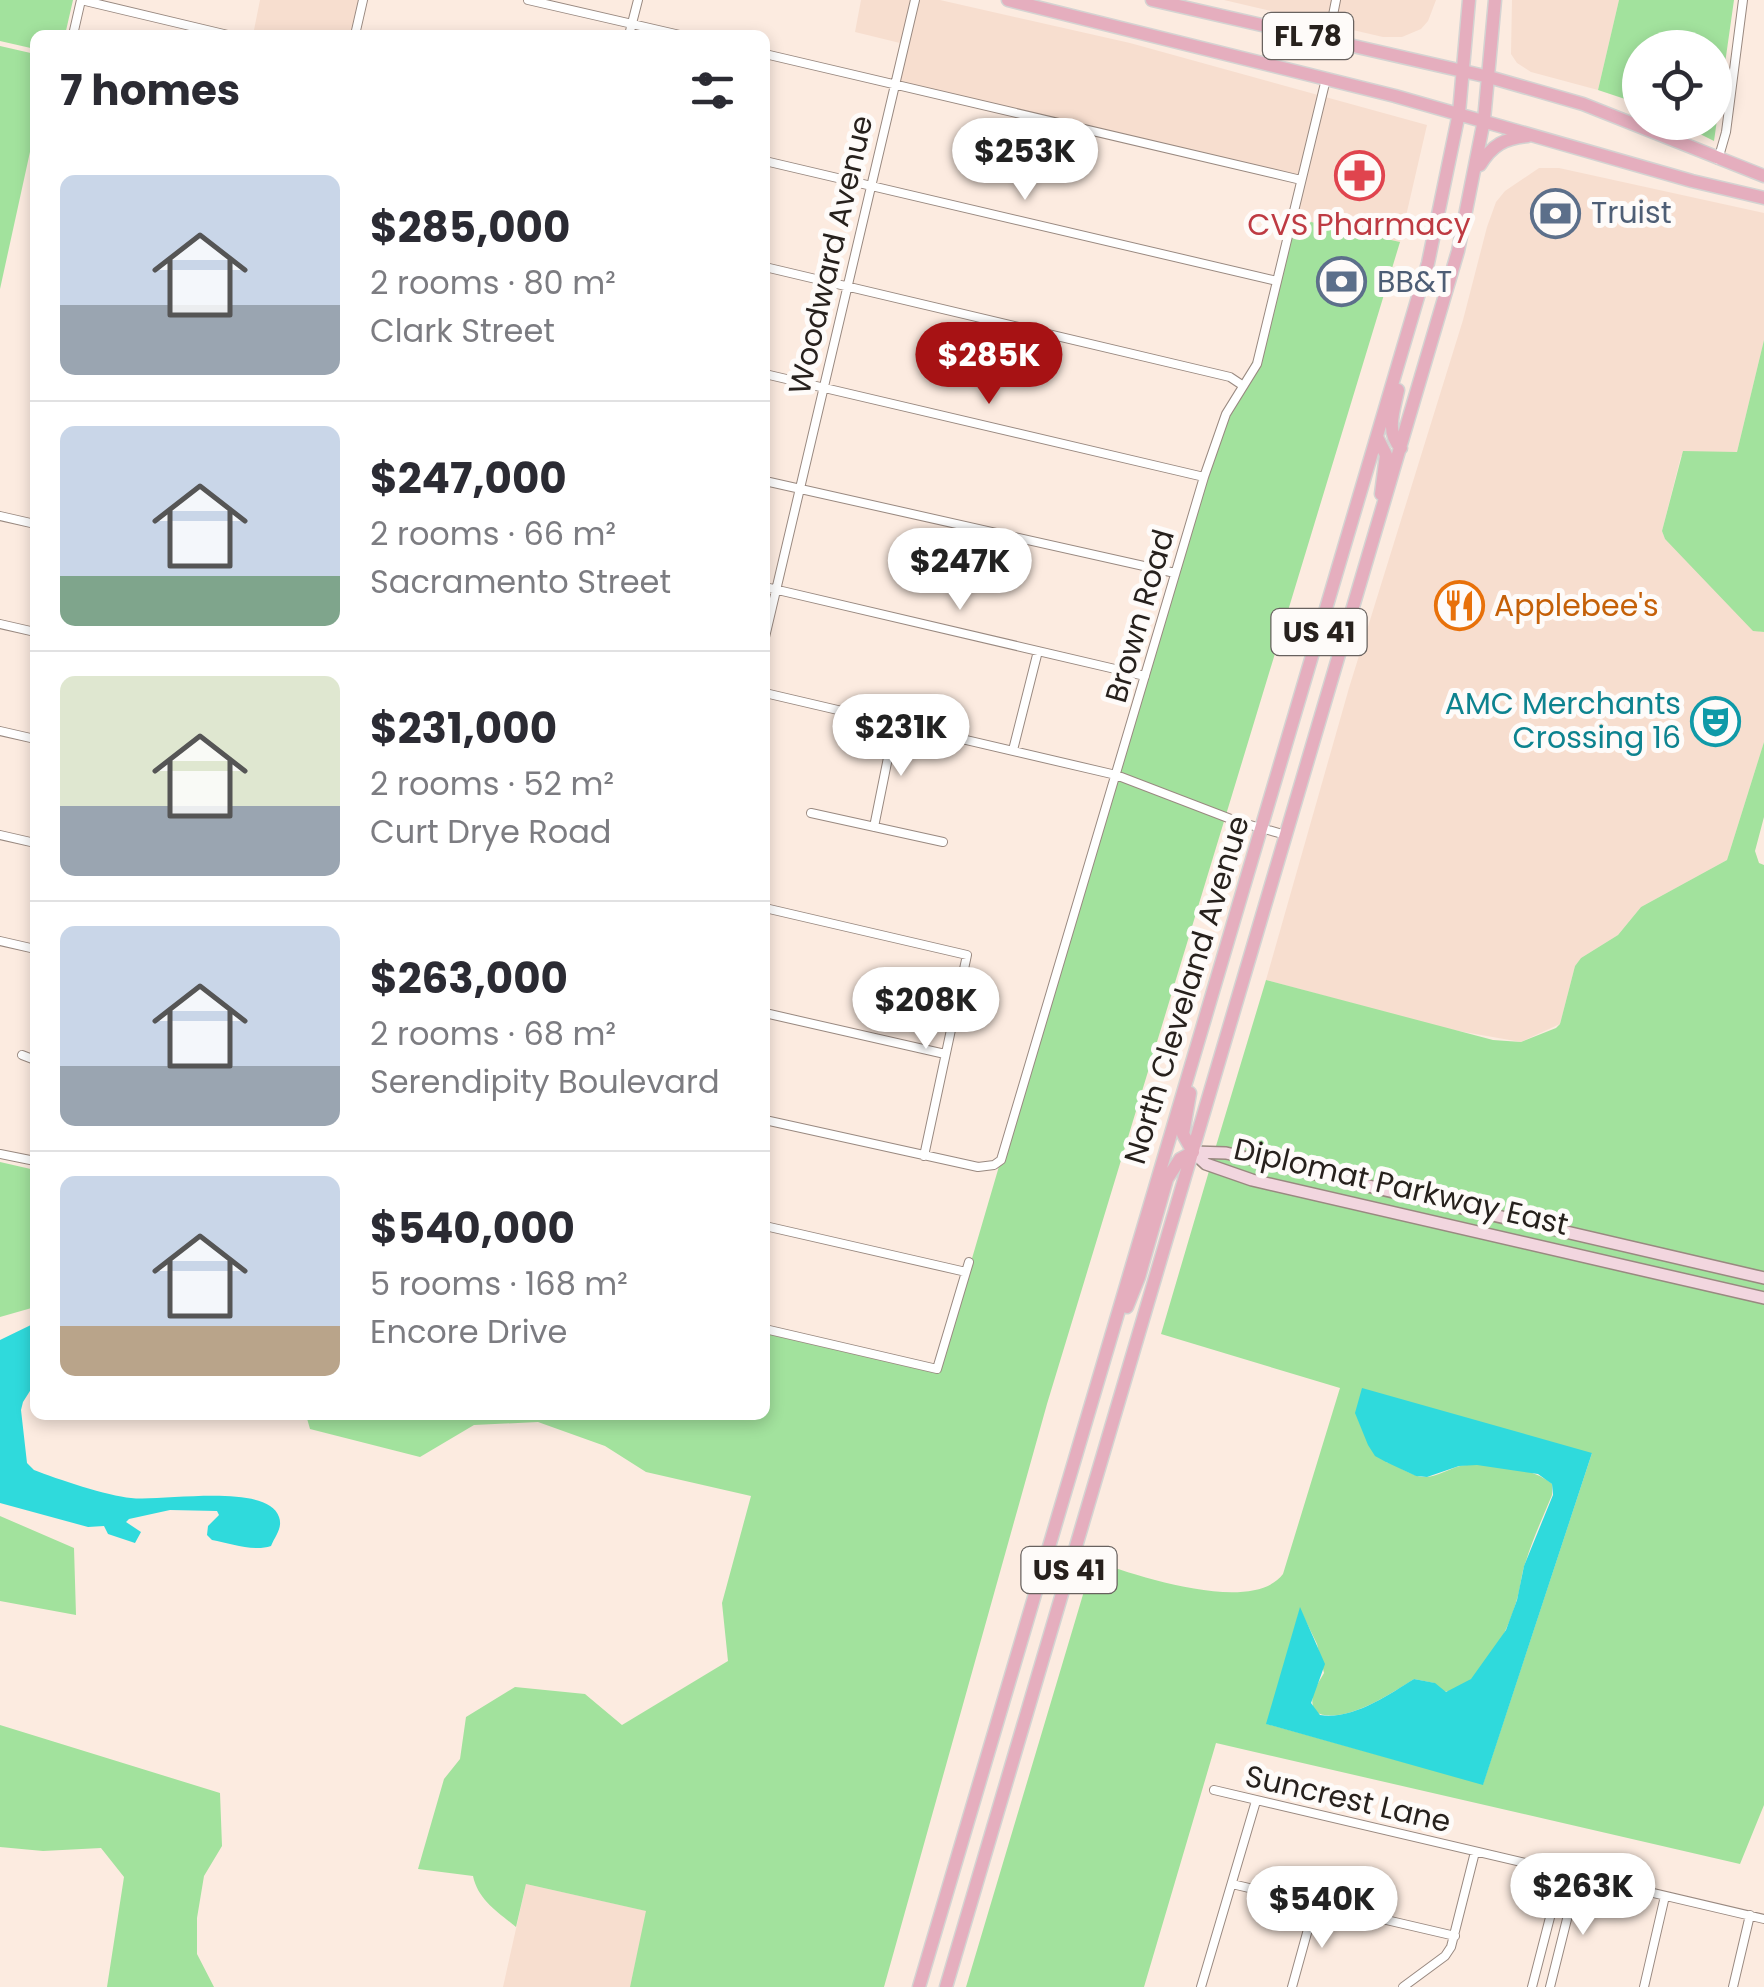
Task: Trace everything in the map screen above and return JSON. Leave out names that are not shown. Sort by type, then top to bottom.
[{"type":"main road","name":"FL 78","points":[[1008,0],[1459,113],[1764,198]]},
{"type":"main road","name":"FL 78","points":[[1152,0],[1489,77],[1586,105],[1764,176]]},
{"type":"main road","name":"North Cleveland Avenue","points":[[918,1987],[1438,223],[1459,113],[1469,0]]},
{"type":"main road","name":"North Cleveland Avenue","points":[[946,1987],[1458,251],[1484,120],[1496,0]]},
{"type":"main road","points":[[1475,172],[1500,142],[1536,135]]},
{"type":"main road","points":[[1401,448],[1391,427],[1407,334]]},
{"type":"main road","points":[[1374,542],[1386,455],[1377,437]]},
{"type":"main road","points":[[1098,1378],[1139,1277],[1167,1179],[1180,1159],[1193,1152],[1183,1134],[1200,1037]]},
{"type":"main road","name":"Diplomat Parkway East","points":[[1193,1152],[1226,1153],[1764,1278]]},
{"type":"main road","name":"Diplomat Parkway East","points":[[1193,1152],[1206,1164],[1252,1180],[1764,1298]]},
{"type":"street","points":[[74,30],[81,0],[207,30]]},
{"type":"street","points":[[356,30],[363,0]]},
{"type":"street","points":[[528,0],[658,30]]},
{"type":"street","points":[[630,30],[638,0]]},
{"type":"street","name":"Woodward Avenue","points":[[770,616],[914,0]]},
{"type":"street","points":[[1328,40],[1336,0]]},
{"type":"street","points":[[1718,160],[1726,132],[1743,0]]},
{"type":"street","points":[[770,55],[1301,180]]},
{"type":"street","name":"Brown Road","points":[[924,1156],[978,1168],[994,1166],[1007,1148],[1217,436],[1257,364],[1326,79]]},
{"type":"street","points":[[770,162],[1277,282]]},
{"type":"street","points":[[770,268],[1230,377],[1242,385]]},
{"type":"street","points":[[770,375],[1204,477]]},
{"type":"street","points":[[770,481],[1175,573]]},
{"type":"street","points":[[0,516],[30,523]]},
{"type":"street","points":[[770,588],[1145,676]]},
{"type":"street","points":[[0,624],[30,631]]},
{"type":"street","points":[[1013,750],[1038,650]]},
{"type":"street","points":[[770,694],[1116,775],[1286,835]]},
{"type":"street","points":[[874,827],[895,723]]},
{"type":"street","points":[[0,731],[30,738]]},
{"type":"street","points":[[811,813],[942,842]]},
{"type":"street","points":[[0,835],[30,842]]},
{"type":"street","points":[[770,909],[968,955],[924,1156],[770,1121]]},
{"type":"street","points":[[0,941],[30,948]]},
{"type":"street","points":[[770,1014],[945,1054]]},
{"type":"street","points":[[22,1055],[30,1058]]},
{"type":"street","points":[[0,1154],[30,1160]]},
{"type":"street","points":[[770,1227],[966,1272]]},
{"type":"street","points":[[770,1330],[937,1369],[969,1262]]},
{"type":"street","name":"Suncrest Lane","points":[[1214,1790],[1764,1919]]},
{"type":"street","points":[[1201,1987],[1256,1801]]},
{"type":"street","points":[[1403,1987],[1416,1984],[1445,1956],[1455,1936],[1475,1852]]},
{"type":"street","points":[[1532,1987],[1562,1872]]},
{"type":"street","points":[[1550,1987],[1578,1874]]},
{"type":"street","points":[[1232,1884],[1455,1936]]},
{"type":"street","points":[[1644,1987],[1665,1896]]},
{"type":"street","points":[[1292,1987],[1315,1904]]},
{"type":"street","points":[[1733,1987],[1750,1916]]},
{"type":"shaded area","points":[[260,0],[358,0],[351,30],[254,30]]},
{"type":"shaded area","points":[[861,0],[940,0],[1130,43],[1427,125],[1400,242],[1289,217],[1296,182],[890,87],[900,43],[855,32]]},
{"type":"shaded area","points":[[1224,0],[1436,0],[1421,29],[1402,37],[1383,37]]},
{"type":"shaded area","points":[[1512,0],[1619,0],[1598,90],[1531,72],[1517,63],[1511,54]]},
{"type":"shaded area","points":[[1539,168],[1559,168],[1764,213],[1764,340],[1737,452],[1681,456],[1662,531],[1665,539],[1764,632],[1764,742],[1727,860],[1641,907],[1618,935],[1581,958],[1575,966],[1560,1024],[1521,1042],[1447,1029],[1266,980],[1349,688],[1463,320],[1487,227],[1496,202],[1505,191]]},
{"type":"shaded area","points":[[526,1884],[647,1911],[630,1987],[503,1987]]},
{"type":"green space","points":[[0,0],[73,0],[66,30],[30,30],[30,48],[0,41]]},
{"type":"green space","points":[[1619,0],[1734,0],[1730,30],[1622,30],[1622,98],[1598,90]]},
{"type":"green space","points":[[0,46],[30,53],[30,152],[0,289]]},
{"type":"green space","points":[[1289,217],[1400,242],[1047,1404],[884,1987],[630,1987],[646,1911],[526,1884],[516,1927],[484,1899],[473,1876],[418,1869],[444,1779],[460,1759],[466,1717],[515,1687],[585,1694],[622,1725],[728,1661],[722,1603],[751,1496],[646,1472],[605,1446],[538,1422],[474,1425],[420,1457],[310,1429],[307,1420],[770,1420],[770,1334],[939,1371],[1212,440],[1259,349]]},
{"type":"green space","points":[[1764,340],[1764,632],[1753,631],[1665,539],[1662,531],[1683,451],[1737,452]]},
{"type":"green space","points":[[1764,742],[1764,817],[1755,851],[1759,863],[1764,865],[1764,1272],[1216,1146],[1266,980],[1493,1040],[1521,1042],[1556,1028],[1581,958],[1618,935],[1641,907],[1727,860]]},
{"type":"green space","points":[[1213,1157],[1764,1283],[1764,1293],[1254,1175],[1212,1161]]},
{"type":"green space","points":[[0,1162],[30,1169],[30,1308],[0,1317]]},
{"type":"green space","points":[[1209,1171],[1251,1185],[1764,1303],[1764,1805],[1740,1864],[1216,1743],[1144,1987],[966,1987],[1093,1561],[1191,1588],[1246,1592],[1267,1586],[1283,1574],[1340,1388],[1161,1334]],"holes":[[[1592,1453],[1483,1784],[1267,1724],[1300,1609],[1317,1644],[1324,1673],[1313,1697],[1315,1712],[1352,1712],[1414,1679],[1434,1683],[1442,1692],[1456,1689],[1480,1670],[1500,1642],[1552,1495],[1552,1484],[1533,1473],[1495,1465],[1460,1466],[1422,1477],[1386,1462]]]},
{"type":"green space","points":[[0,1516],[74,1548],[76,1615],[0,1601]]},
{"type":"green space","points":[[0,1725],[220,1793],[222,1846],[204,1876],[197,1918],[197,1954],[214,1987],[107,1987],[124,1877],[101,1848],[43,1851],[0,1847]]},
{"type":"water","points":[[30,1325],[30,1391],[21,1410],[27,1463],[34,1470],[131,1498],[212,1496],[255,1500],[270,1506],[279,1517],[271,1546],[249,1548],[212,1540],[207,1535],[208,1526],[219,1515],[217,1511],[170,1510],[129,1519],[126,1522],[141,1532],[135,1543],[108,1534],[104,1526],[88,1527],[0,1503],[0,1340]]},
{"type":"water","points":[[1362,1388],[1592,1453],[1483,1785],[1266,1724],[1300,1607],[1325,1664],[1311,1703],[1320,1715],[1357,1710],[1414,1679],[1435,1683],[1446,1692],[1471,1679],[1506,1630],[1524,1566],[1553,1495],[1552,1484],[1538,1474],[1477,1465],[1416,1476],[1375,1456],[1355,1413]]},
{"type":"place","name":"CVS Pharmacy","points":[[1359,176]]},
{"type":"place","name":"Truist","points":[[1556,213]]},
{"type":"place","name":"BB&T","points":[[1342,282]]},
{"type":"place","name":"Applebee's","points":[[1459,606]]},
{"type":"place","name":"AMC Merchants Crossing 16","points":[[1716,721]]}]
